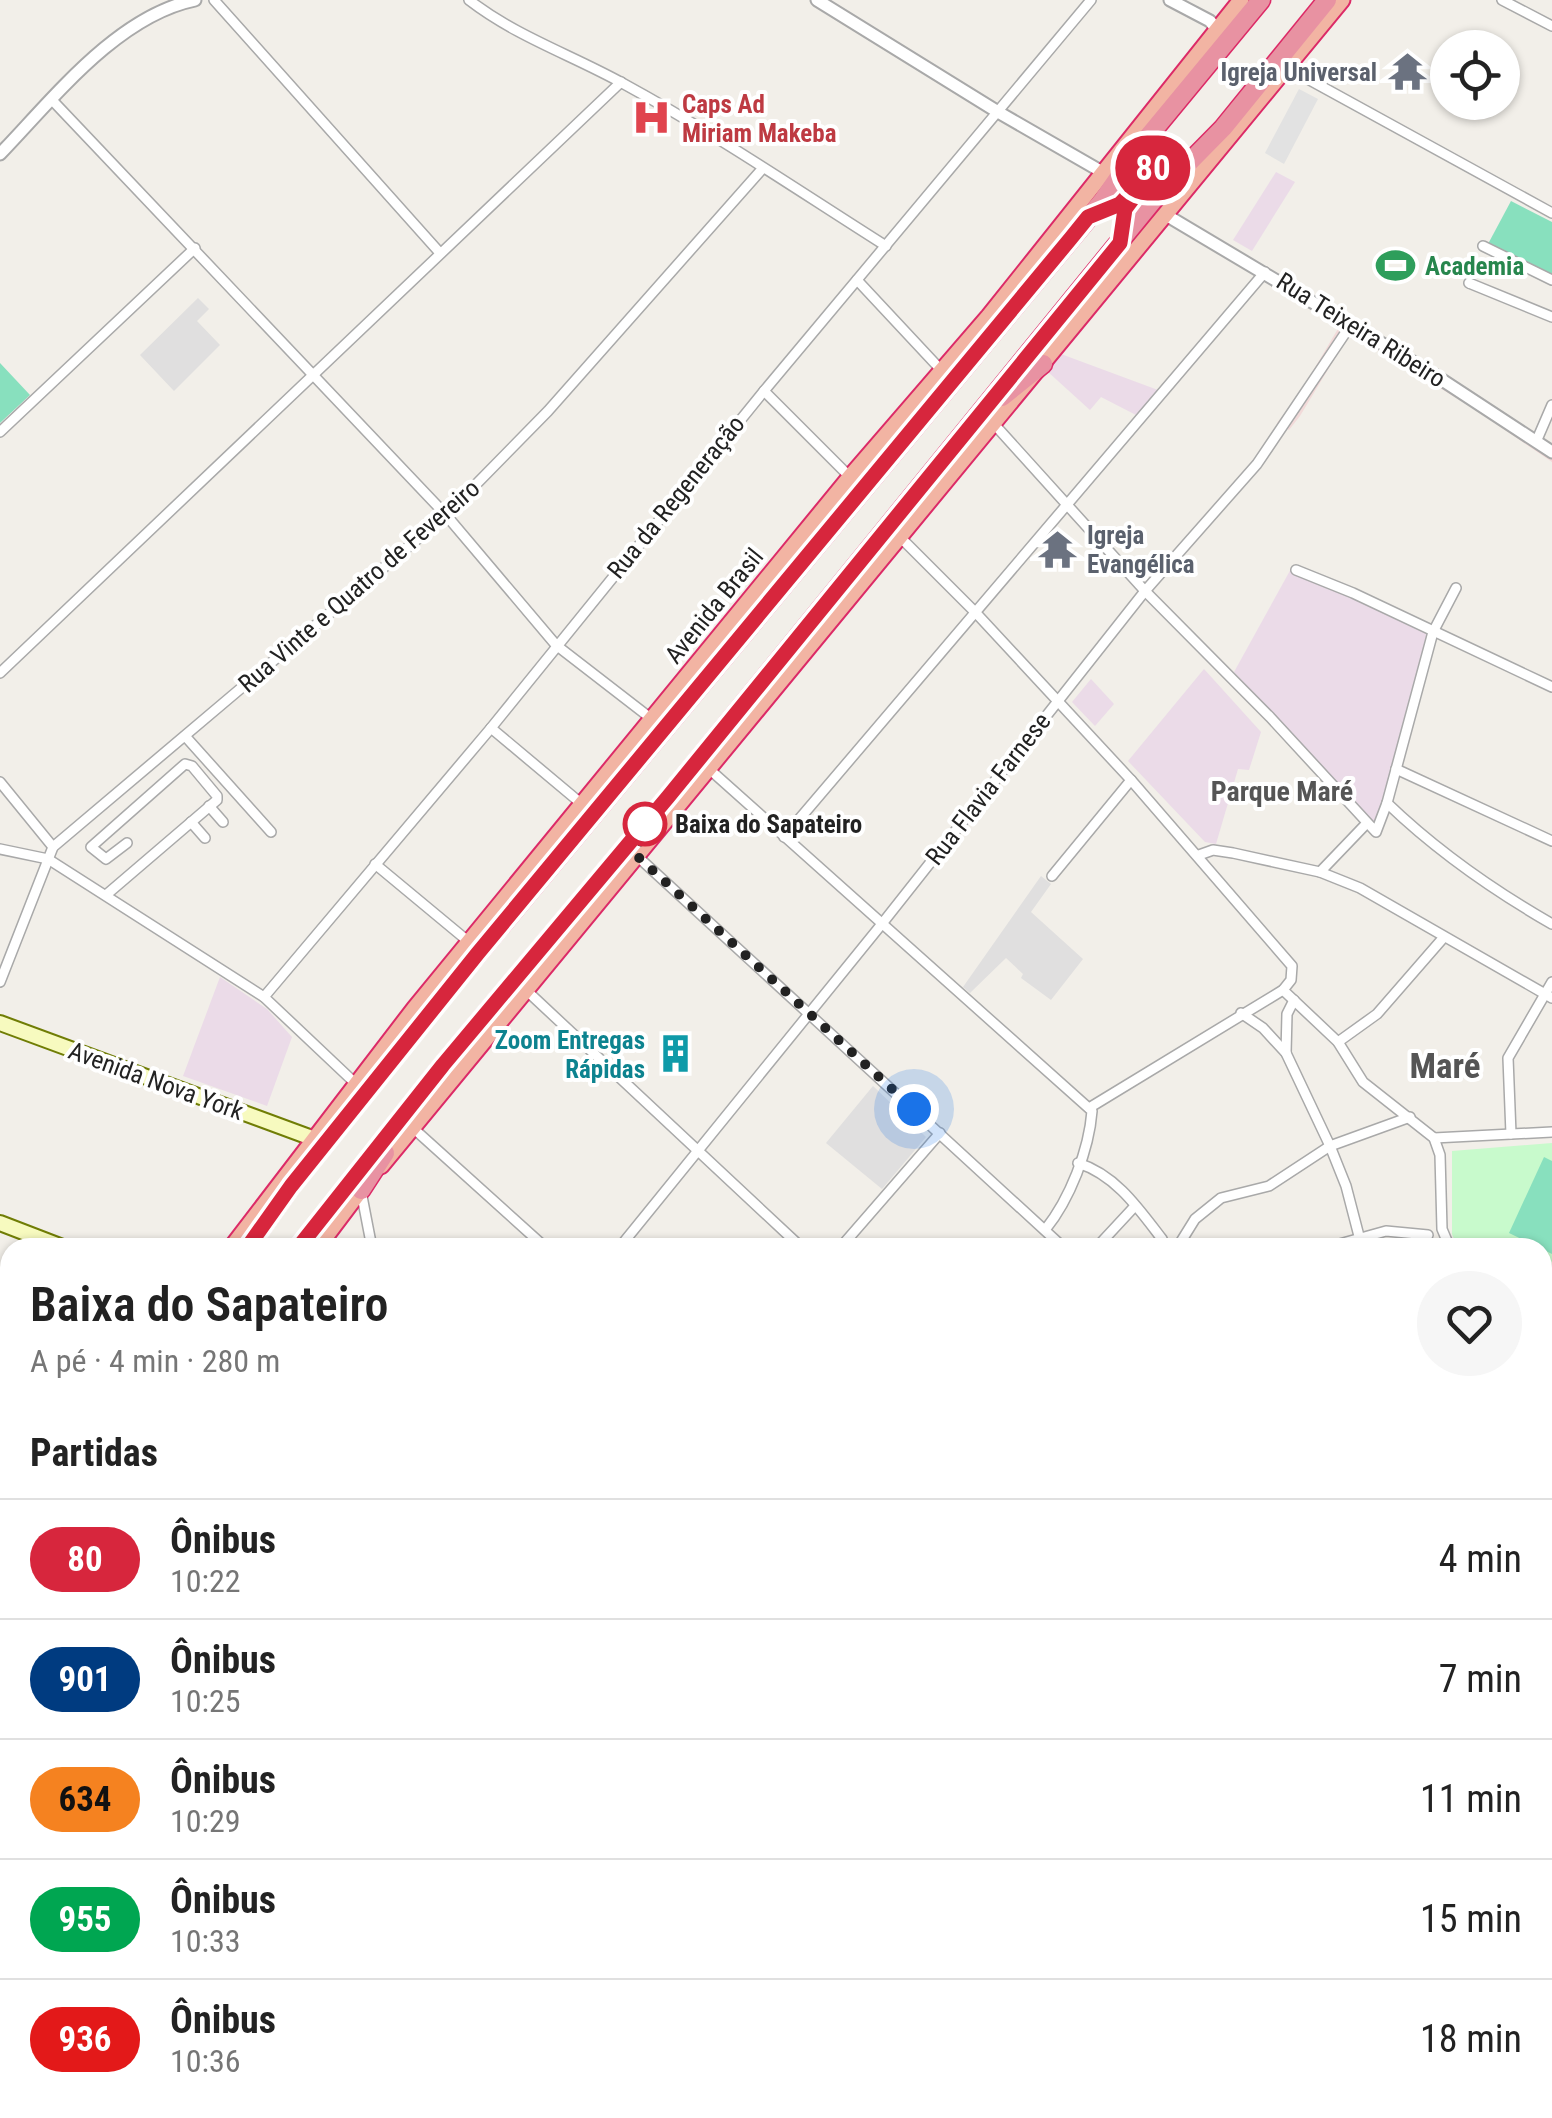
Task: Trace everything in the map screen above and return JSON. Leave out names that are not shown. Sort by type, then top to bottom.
[{"type":"highway","name":"Avenida Brasil","points":[[238,1238],[312,1138],[469,942],[850,476],[989,316],[1241,0]]},
{"type":"highway","name":"Avenida Brasil","points":[[254,1238],[456,980],[1102,200],[1142,144],[1261,0]]},
{"type":"highway","points":[[307,1238],[443,1065],[668,797],[1159,193],[1223,128],[1327,0]]},
{"type":"highway","points":[[325,1238],[1342,0]]},
{"type":"highway","points":[[767,603],[782,577],[970,347],[989,316]]},
{"type":"highway","points":[[974,419],[1043,364]]},
{"type":"highway","points":[[355,1083],[376,1067],[432,1000],[456,980]]},
{"type":"highway","points":[[361,1190],[443,1065]]},
{"type":"main road","name":"Avenida Nova York","points":[[0,1023],[312,1138]]},
{"type":"main road","points":[[0,1223],[39,1238]]},
{"type":"street","points":[[0,154],[127,30],[162,10],[195,0]]},
{"type":"street","points":[[214,0],[440,254]]},
{"type":"street","points":[[469,0],[520,34],[621,82],[886,246]]},
{"type":"street","points":[[817,0],[998,112],[1104,172]]},
{"type":"street","name":"Rua da Regeneração","points":[[264,997],[1091,0]]},
{"type":"street","points":[[1170,0],[1210,21],[1218,30]]},
{"type":"street","points":[[1502,0],[1552,26]]},
{"type":"street","points":[[1286,67],[1552,213]]},
{"type":"street","points":[[0,673],[621,82]]},
{"type":"street","points":[[52,100],[314,373],[446,516],[556,644],[653,720]]},
{"type":"street","name":"Rua Vinte e Quatro de Fevereiro","points":[[53,847],[446,516],[548,412],[763,168]]},
{"type":"street","name":"Rua Teixeira Ribeiro","points":[[1166,215],[1438,377],[1552,452]]},
{"type":"street","points":[[1483,246],[1552,280]]},
{"type":"street","points":[[0,432],[195,248]]},
{"type":"street","points":[[784,838],[1265,272]]},
{"type":"street","points":[[857,280],[942,371]]},
{"type":"street","points":[[1468,283],[1552,318]]},
{"type":"street","name":"Rua Flavia Farnese","points":[[626,1238],[1145,591],[1257,464],[1350,326]]},
{"type":"street","points":[[764,390],[850,476]]},
{"type":"street","points":[[1536,442],[1552,405]]},
{"type":"street","points":[[994,424],[1145,591],[1270,717],[1376,832],[1388,803],[1433,632],[1456,588]]},
{"type":"street","points":[[899,536],[976,612],[1132,780],[1289,962],[1291,980],[1283,990],[1090,1109]]},
{"type":"street","points":[[1296,570],[1552,687]]},
{"type":"street","points":[[491,728],[583,805]]},
{"type":"street","points":[[186,736],[271,832]]},
{"type":"street","points":[[106,895],[217,796],[192,766],[185,764],[91,847],[106,859],[127,843]]},
{"type":"street","points":[[708,768],[1090,1109],[1090,1129],[1061,1210],[1045,1230]]},
{"type":"street","points":[[1396,769],[1552,841]]},
{"type":"street","points":[[1052,876],[1132,780]]},
{"type":"street","points":[[0,782],[53,847],[0,982]]},
{"type":"street","points":[[1388,803],[1455,863],[1498,894],[1552,924]]},
{"type":"street","points":[[209,806],[223,822]]},
{"type":"street","points":[[191,822],[204,838]]},
{"type":"street","points":[[1320,872],[1367,823]]},
{"type":"street","points":[[0,848],[48,858],[264,997],[355,1083]]},
{"type":"street","points":[[1199,855],[1219,850],[1320,872],[1360,888],[1548,996]]},
{"type":"street","points":[[637,856],[1053,1238]]},
{"type":"street","points":[[375,864],[469,942]]},
{"type":"street","points":[[1338,1042],[1377,1014],[1444,936]]},
{"type":"street","points":[[1512,1134],[1508,1058],[1548,996],[1552,982]]},
{"type":"street","points":[[526,990],[791,1238]]},
{"type":"street","points":[[1283,990],[1338,1042],[1363,1082],[1434,1138],[1440,1155],[1442,1229],[1446,1238]]},
{"type":"street","points":[[1286,1054],[1287,1014],[1294,1000]]},
{"type":"street","points":[[1241,1013],[1263,1028],[1286,1054],[1330,1146],[1359,1236]]},
{"type":"street","points":[[1183,1238],[1195,1219],[1222,1198],[1268,1186],[1330,1146],[1410,1117]]},
{"type":"street","points":[[413,1128],[535,1238]]},
{"type":"street","points":[[1434,1138],[1552,1132]]},
{"type":"street","points":[[849,1238],[940,1133]]},
{"type":"street","points":[[1078,1163],[1110,1179],[1161,1238]]},
{"type":"street","points":[[361,1190],[370,1238]]},
{"type":"street","points":[[1105,1238],[1134,1206]]},
{"type":"street","points":[[1354,1238],[1394,1231],[1428,1235],[1442,1229]]},
{"type":"shaded area","points":[[1299,89],[1318,99],[1284,164],[1265,153]]},
{"type":"shaded area","points":[[1276,172],[1295,182],[1252,251],[1233,240]]},
{"type":"shaded area","points":[[1179,215],[1552,446],[1552,462],[1350,333],[1289,430],[1277,423],[1297,398],[1339,327],[1172,221]]},
{"type":"shaded area","points":[[198,298],[209,309],[197,321],[220,345],[174,391],[140,355]]},
{"type":"shaded area","points":[[1061,354],[1158,390],[1136,415],[1101,397],[1090,410],[1047,371]]},
{"type":"shaded area","points":[[1292,567],[1429,631],[1375,825],[1234,672]]},
{"type":"shaded area","points":[[1204,669],[1261,732],[1249,770],[1238,769],[1216,844],[1205,842],[1128,761]]},
{"type":"shaded area","points":[[1091,679],[1114,704],[1095,726],[1072,702]]},
{"type":"shaded area","points":[[1041,876],[1051,884],[1031,912],[1083,959],[1051,1000],[1021,978],[1023,974],[1006,958],[970,993],[963,987]]},
{"type":"shaded area","points":[[220,977],[267,1009],[292,1037],[267,1106],[183,1076]]},
{"type":"shaded area","points":[[873,1086],[926,1137],[882,1189],[826,1143]]},
{"type":"green space","points":[[1511,201],[1552,222],[1552,278],[1488,244]]},
{"type":"green space","points":[[0,363],[30,395],[0,423]]},
{"type":"green space","points":[[1552,1143],[1552,1238],[1454,1238],[1452,1151]]},
{"type":"green space","points":[[1544,1157],[1552,1161],[1552,1238],[1519,1238],[1509,1233]]},
{"type":"bus line","name":"80","points":[[254,1238],[291,1186],[478,953],[1088,217],[1120,204],[1164,157],[1125,209],[1120,243],[668,797],[443,1065],[305,1238]]},
{"type":"place","name":"Igreja Universal","points":[[1407,72]]},
{"type":"place","name":"Caps Ad Miriam Makeba","points":[[652,118]]},
{"type":"place","name":"Academia","points":[[1395,266]]},
{"type":"place","name":"Igreja Evangélica","points":[[1057,549]]},
{"type":"place","name":"Baixa do Sapateiro","points":[[645,824]]},
{"type":"place","name":"Zoom Entregas Rápidas","points":[[675,1054]]},
{"type":"district","name":"Parque Maré","points":[[1282,791]]},
{"type":"district","name":"Maré","points":[[1445,1066]]},
{"type":"route","points":[[645,824],[637,856],[914,1109]]}]
